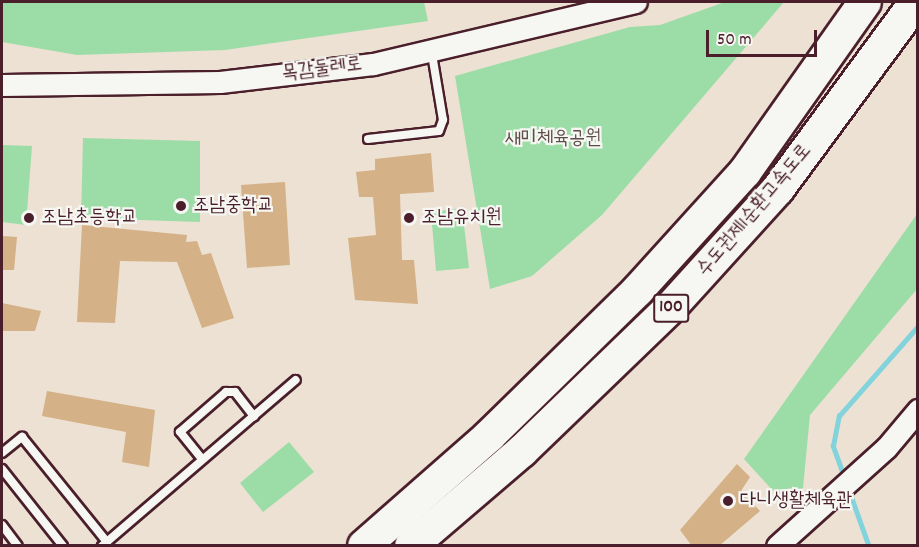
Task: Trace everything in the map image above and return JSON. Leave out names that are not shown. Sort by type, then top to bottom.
[{"type":"highway","name":"수도권제1순환고속도로","points":[[364,546],[489,436],[638,290],[745,172],[865,2]]},
{"type":"highway","name":"수도권제1순환고속도로","points":[[411,546],[522,451],[672,306],[778,189],[916,2]]},
{"type":"street","name":"목감둘레로","points":[[2,85],[220,82],[432,54],[636,2]]},
{"type":"street","points":[[777,546],[886,448],[918,410]]},
{"type":"lane","points":[[368,139],[439,131],[443,120],[432,54]]},
{"type":"lane","points":[[2,453],[22,437],[104,544],[296,380]]},
{"type":"lane","points":[[201,459],[180,432],[226,392],[235,392],[254,416]]},
{"type":"lane","points":[[2,469],[63,546]]},
{"type":"lane","points":[[2,525],[18,546]]},
{"type":"green space","points":[[2,2],[424,2],[428,21],[225,50],[77,55],[2,42]]},
{"type":"green space","name":"새미체육공원","points":[[725,2],[784,2],[602,215],[532,276],[490,289],[455,76],[630,27],[660,25]]},
{"type":"green space","points":[[83,138],[200,141],[200,222],[81,218]]},
{"type":"green space","points":[[2,145],[32,146],[26,225],[2,222]]},
{"type":"green space","points":[[462,208],[469,268],[436,271],[431,212]]},
{"type":"green space","points":[[917,214],[917,289],[810,415],[803,488],[786,505],[744,459]]},
{"type":"green space","points":[[289,442],[314,472],[263,512],[240,483]]},
{"type":"building","points":[[431,153],[434,192],[400,194],[402,260],[414,260],[418,304],[355,300],[348,238],[376,235],[373,197],[359,197],[356,172],[375,170],[375,159]]},
{"type":"building","points":[[285,182],[290,265],[247,268],[241,185]]},
{"type":"building","points":[[82,225],[187,235],[186,242],[197,241],[202,255],[211,253],[234,318],[202,328],[177,262],[120,261],[115,323],[77,322]]},
{"type":"building","points":[[2,236],[17,237],[14,270],[2,270]]},
{"type":"building","points":[[2,303],[41,311],[35,331],[2,331]]},
{"type":"building","points":[[47,391],[155,410],[149,467],[122,462],[126,432],[42,416]]},
{"type":"building","name":"다니생활체육관","points":[[737,464],[750,477],[741,491],[760,511],[719,546],[692,546],[680,530]]},
{"type":"waterway","points":[[844,477],[833,446],[839,416],[918,326]]},
{"type":"waterway","points":[[849,490],[869,546]]},
{"type":"place","name":"조남중학교","points":[[181,206]]},
{"type":"place","name":"조남초등학교","points":[[29,218]]},
{"type":"place","name":"조남유치원","points":[[409,218]]},
{"type":"place","name":"다니생활체육관","points":[[728,501]]}]
